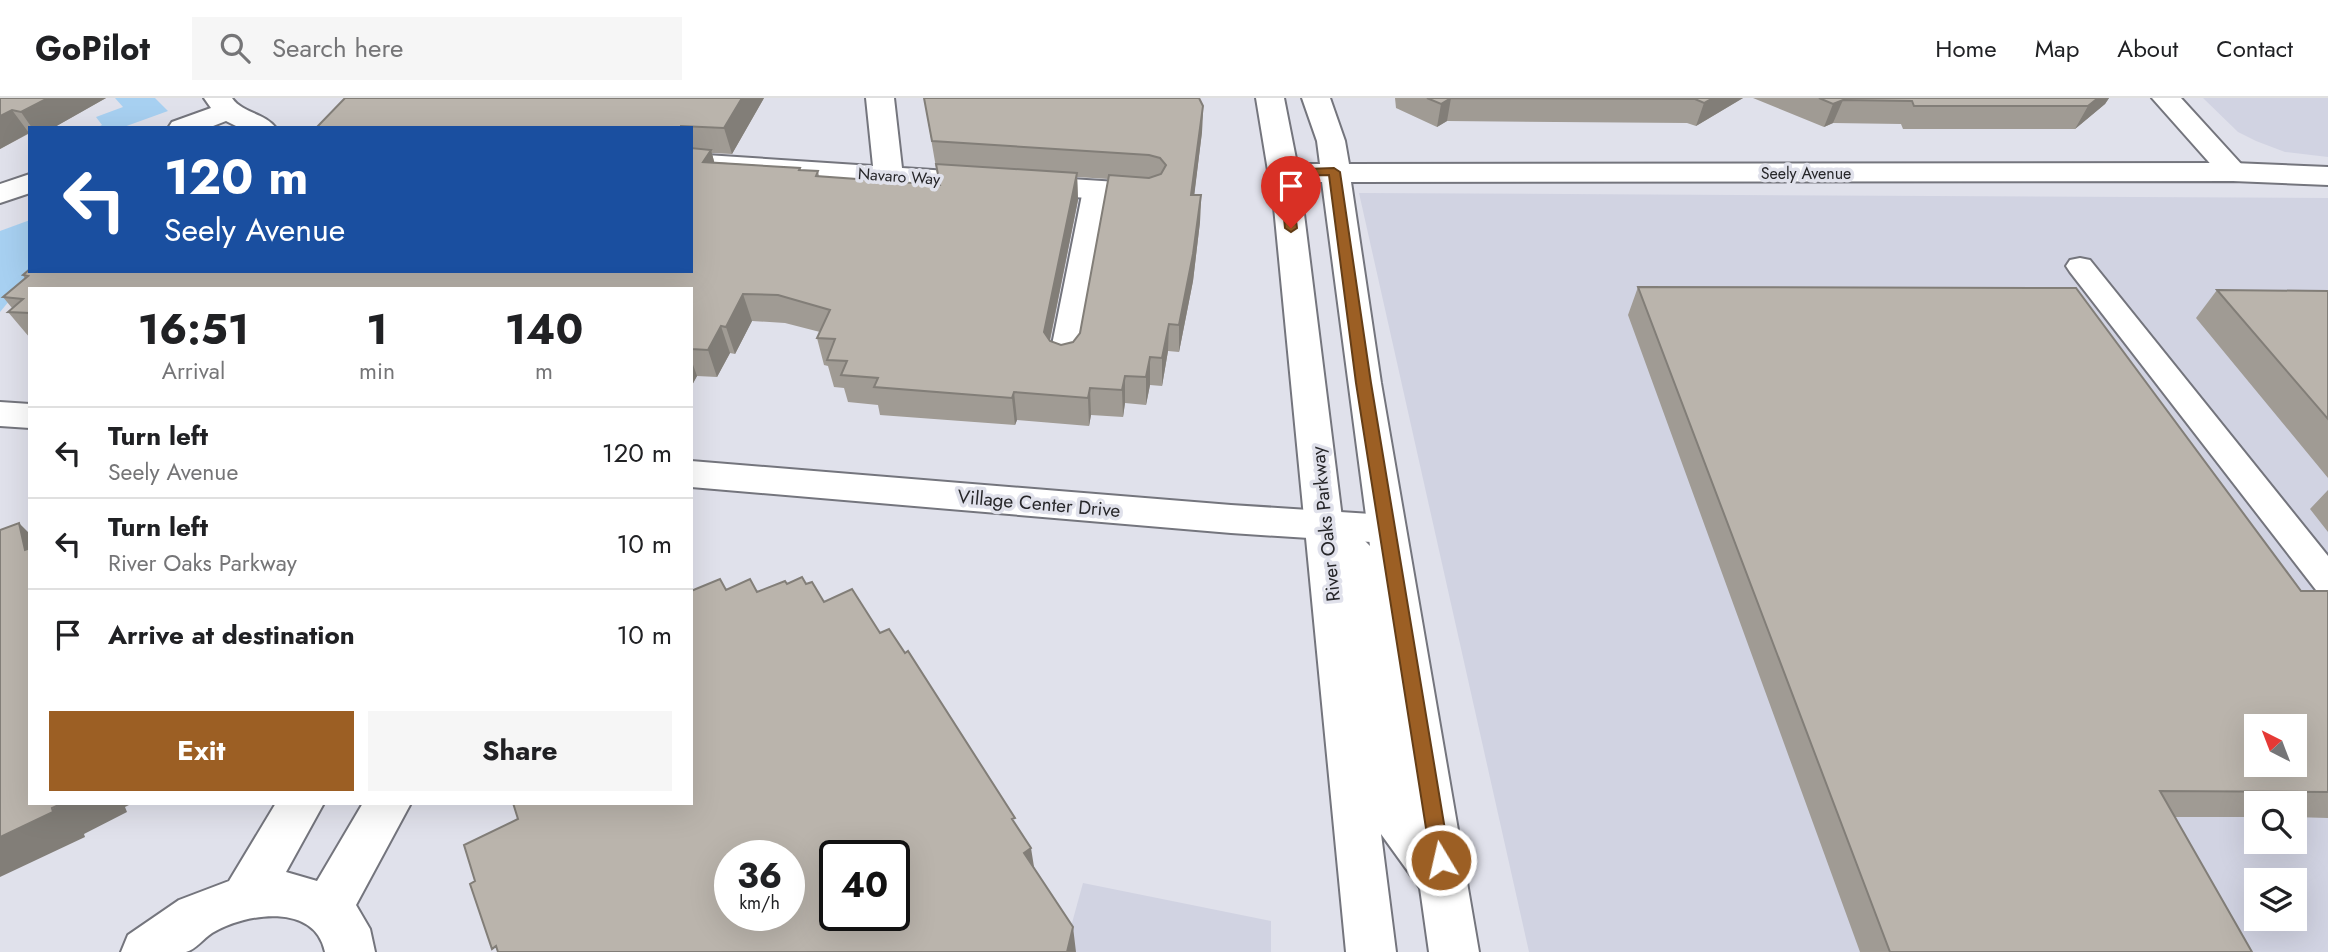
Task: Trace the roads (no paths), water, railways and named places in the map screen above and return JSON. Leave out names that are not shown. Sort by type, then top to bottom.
[{"type":"street","points":[[880,98],[888,176]]},
{"type":"street","name":"River Oaks Parkway","points":[[1270,98],[1284,173],[1371,952]]},
{"type":"street","points":[[1316,98],[1331,141],[1387,529],[1454,952]]},
{"type":"street","points":[[2166,98],[2233,173]]},
{"type":"street","points":[[185,126],[222,105],[258,126]]},
{"type":"street","name":"Navaro Way","points":[[693,163],[1149,193]]},
{"type":"street","name":"Seely Avenue","points":[[1284,173],[2233,173],[2328,176]]},
{"type":"street","points":[[0,194],[28,184]]},
{"type":"street","points":[[0,414],[28,416]]},
{"type":"street","name":"Village Center Drive","points":[[693,474],[1231,519],[1387,529]]},
{"type":"street","points":[[1325,524],[1364,564],[1398,820],[1444,882]]},
{"type":"street","points":[[246,897],[300,805]]},
{"type":"street","points":[[328,909],[387,805]]},
{"type":"street","points":[[146,952],[196,916],[246,897],[292,894],[328,909],[345,929],[350,952]]},
{"type":"lane","points":[[1064,360],[1096,190]]},
{"type":"lane","points":[[2080,265],[2328,581]]},
{"type":"water","points":[[115,98],[155,98],[168,111],[127,126],[100,126],[102,125],[96,117],[123,107]]},
{"type":"water","points":[[28,221],[28,273],[32,273],[0,312],[0,231]]}]
